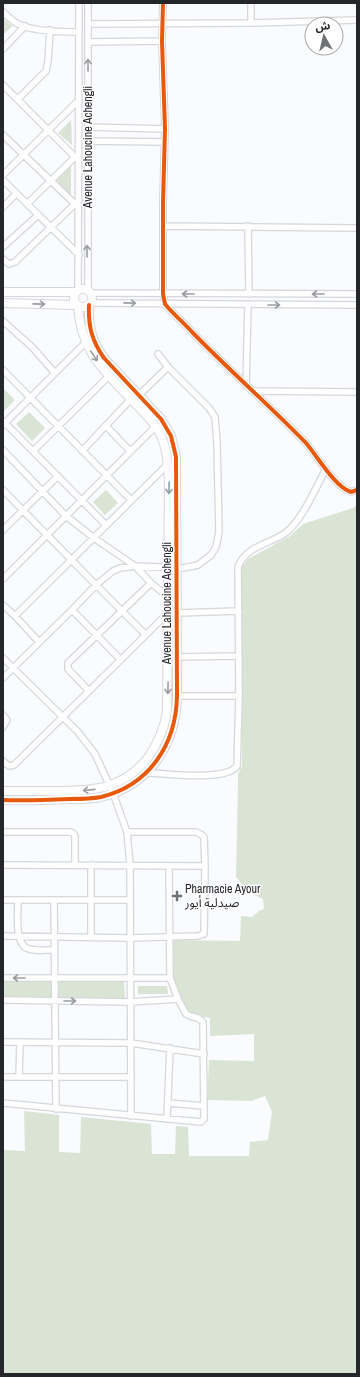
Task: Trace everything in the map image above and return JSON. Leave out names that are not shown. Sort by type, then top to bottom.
[{"type":"street","name":"Avenue Lahoucine Achengli","points":[[77,291],[79,255],[77,159],[80,3]]},
{"type":"street","name":"Avenue Lahoucine Achengli","points":[[88,3],[89,292]]},
{"type":"street","points":[[163,3],[162,41],[166,128],[163,226],[164,304],[246,386],[278,414],[308,446],[326,469],[348,491],[351,492],[357,490]]},
{"type":"street","points":[[250,3],[251,23]]},
{"type":"street","points":[[3,12],[17,23],[25,26],[50,30],[79,32]]},
{"type":"street","points":[[88,24],[251,23],[357,20]]},
{"type":"street","points":[[3,49],[25,26]]},
{"type":"street","points":[[18,100],[46,71],[50,30]]},
{"type":"street","points":[[88,42],[162,41]]},
{"type":"street","points":[[3,85],[77,159],[50,181],[27,204]]},
{"type":"street","points":[[3,175],[79,100]]},
{"type":"street","points":[[88,126],[166,128]]},
{"type":"street","points":[[3,135],[50,181],[77,202],[15,262],[9,264],[3,259]]},
{"type":"street","points":[[88,141],[165,142]]},
{"type":"street","points":[[3,180],[79,255]]},
{"type":"street","points":[[3,207],[16,194]]},
{"type":"street","points":[[3,247],[38,214]]},
{"type":"street","points":[[163,226],[355,228]]},
{"type":"street","points":[[248,226],[249,294]]},
{"type":"street","points":[[3,292],[77,291],[83,289],[89,292],[163,294],[357,294]]},
{"type":"street","points":[[77,291],[73,297],[77,306]]},
{"type":"street","points":[[89,292],[92,297],[90,304]]},
{"type":"street","points":[[3,303],[77,306],[84,308],[90,304],[357,305]]},
{"type":"street","name":"Avenue Lahoucine Achengli","points":[[3,800],[52,800],[101,796],[138,769],[155,748],[163,731],[167,712],[177,567],[176,457],[170,436],[161,419],[140,394],[104,358],[99,350],[89,325],[90,304]]},
{"type":"street","points":[[246,386],[248,304]]},
{"type":"street","name":"Avenue Lahoucine Achengli","points":[[3,791],[78,791],[111,789],[136,781],[154,765],[168,743],[174,725],[178,696],[177,657],[173,613],[168,598],[168,464],[161,437],[149,417],[100,366],[85,343],[81,332],[77,306]]},
{"type":"street","points":[[3,321],[32,347],[55,373]]},
{"type":"street","points":[[85,343],[4,423],[106,525]]},
{"type":"street","points":[[3,678],[96,585],[113,571],[120,568],[135,566],[168,566],[183,568],[198,565],[211,555],[216,547],[219,532],[216,421],[213,413],[168,367],[158,354]]},
{"type":"street","points":[[140,394],[168,367]]},
{"type":"street","points":[[3,370],[132,500]]},
{"type":"street","points":[[33,451],[109,376]]},
{"type":"street","points":[[252,391],[357,392]]},
{"type":"street","points":[[82,451],[131,399]]},
{"type":"street","points":[[106,426],[130,451]]},
{"type":"street","points":[[3,579],[155,426]]},
{"type":"street","points":[[3,450],[66,516],[94,538],[135,566],[168,598]]},
{"type":"street","points":[[15,616],[168,464]]},
{"type":"street","points":[[146,773],[204,776],[224,774],[234,770],[238,764],[238,567],[245,555],[258,546],[284,534],[298,521],[326,469]]},
{"type":"street","points":[[3,530],[58,476]]},
{"type":"street","points":[[3,490],[146,635]]},
{"type":"street","points":[[89,691],[68,669],[67,666],[151,583]]},
{"type":"street","points":[[3,605],[38,642]]},
{"type":"street","points":[[72,610],[121,660]]},
{"type":"street","points":[[3,761],[9,766],[14,765],[146,635],[173,613],[239,611]]},
{"type":"street","points":[[177,657],[239,656]]},
{"type":"street","points":[[3,658],[78,732],[95,754],[111,789],[127,832],[130,865],[131,1116]]},
{"type":"street","points":[[178,696],[239,696]]},
{"type":"street","points":[[3,715],[7,720],[3,727]]},
{"type":"street","points":[[3,832],[71,832],[75,836],[75,865]]},
{"type":"street","points":[[3,936],[91,936],[130,938],[198,936],[204,934],[204,837],[200,833],[127,832]]},
{"type":"street","points":[[3,865],[205,866]]},
{"type":"street","points":[[91,865],[91,936]]},
{"type":"street","points":[[3,1103],[201,1122],[204,1119],[203,1022],[202,1020],[186,1014],[178,999],[170,978],[169,866]]},
{"type":"street","points":[[3,900],[130,900]]},
{"type":"street","points":[[18,900],[18,937],[24,947],[28,949],[54,950]]},
{"type":"street","points":[[54,900],[56,1108]]},
{"type":"street","points":[[3,978],[170,978]]},
{"type":"street","points":[[3,1000],[130,1002],[178,999]]},
{"type":"street","points":[[3,1042],[130,1043],[204,1054]]},
{"type":"street","points":[[18,1077],[20,1042]]},
{"type":"street","points":[[167,1119],[170,1048]]},
{"type":"street","points":[[3,1077],[130,1077]]},
{"type":"street","points":[[168,1103],[204,1106]]},
{"type":"green space","points":[[3,18],[12,26],[3,35]]},
{"type":"green space","points":[[71,120],[72,145],[58,133]]},
{"type":"green space","points":[[71,165],[71,200],[53,183]]},
{"type":"green space","points":[[3,388],[15,400],[4,411],[3,411]]},
{"type":"green space","points":[[29,412],[45,428],[32,441],[16,424]]},
{"type":"green space","points":[[106,490],[118,503],[105,515],[93,502]]},
{"type":"green space","points":[[357,505],[357,1374],[3,1374],[3,1150],[25,1151],[24,1111],[59,1115],[59,1152],[80,1153],[81,1117],[151,1124],[152,1154],[175,1154],[176,1126],[188,1127],[189,1156],[249,1156],[250,1142],[268,1140],[272,1112],[265,1096],[251,1101],[207,1100],[209,1060],[254,1061],[254,1034],[210,1036],[210,1018],[194,1015],[187,1010],[172,975],[173,940],[240,941],[241,916],[252,917],[264,909],[263,899],[248,892],[236,877],[238,774],[242,766],[242,567],[248,559],[290,536],[303,524],[353,508]]},
{"type":"green space","points":[[3,982],[52,982],[52,998],[3,998]]},
{"type":"green space","points":[[58,982],[124,982],[125,998],[59,998]]},
{"type":"green space","points":[[138,986],[167,986],[168,994],[138,994]]},
{"type":"cycle path","points":[[163,3],[162,41],[165,129],[163,294],[165,304],[306,443],[339,484],[351,492],[357,490]]},
{"type":"cycle path","points":[[3,800],[89,799],[101,797],[118,791],[133,783],[157,760],[172,730],[175,714],[177,696],[176,457],[171,436],[161,419],[104,358],[96,346],[90,327],[89,305]]},
{"type":"place","name":"Pharmacie Ayour صيدلية أيور","points":[[177,896]]}]
